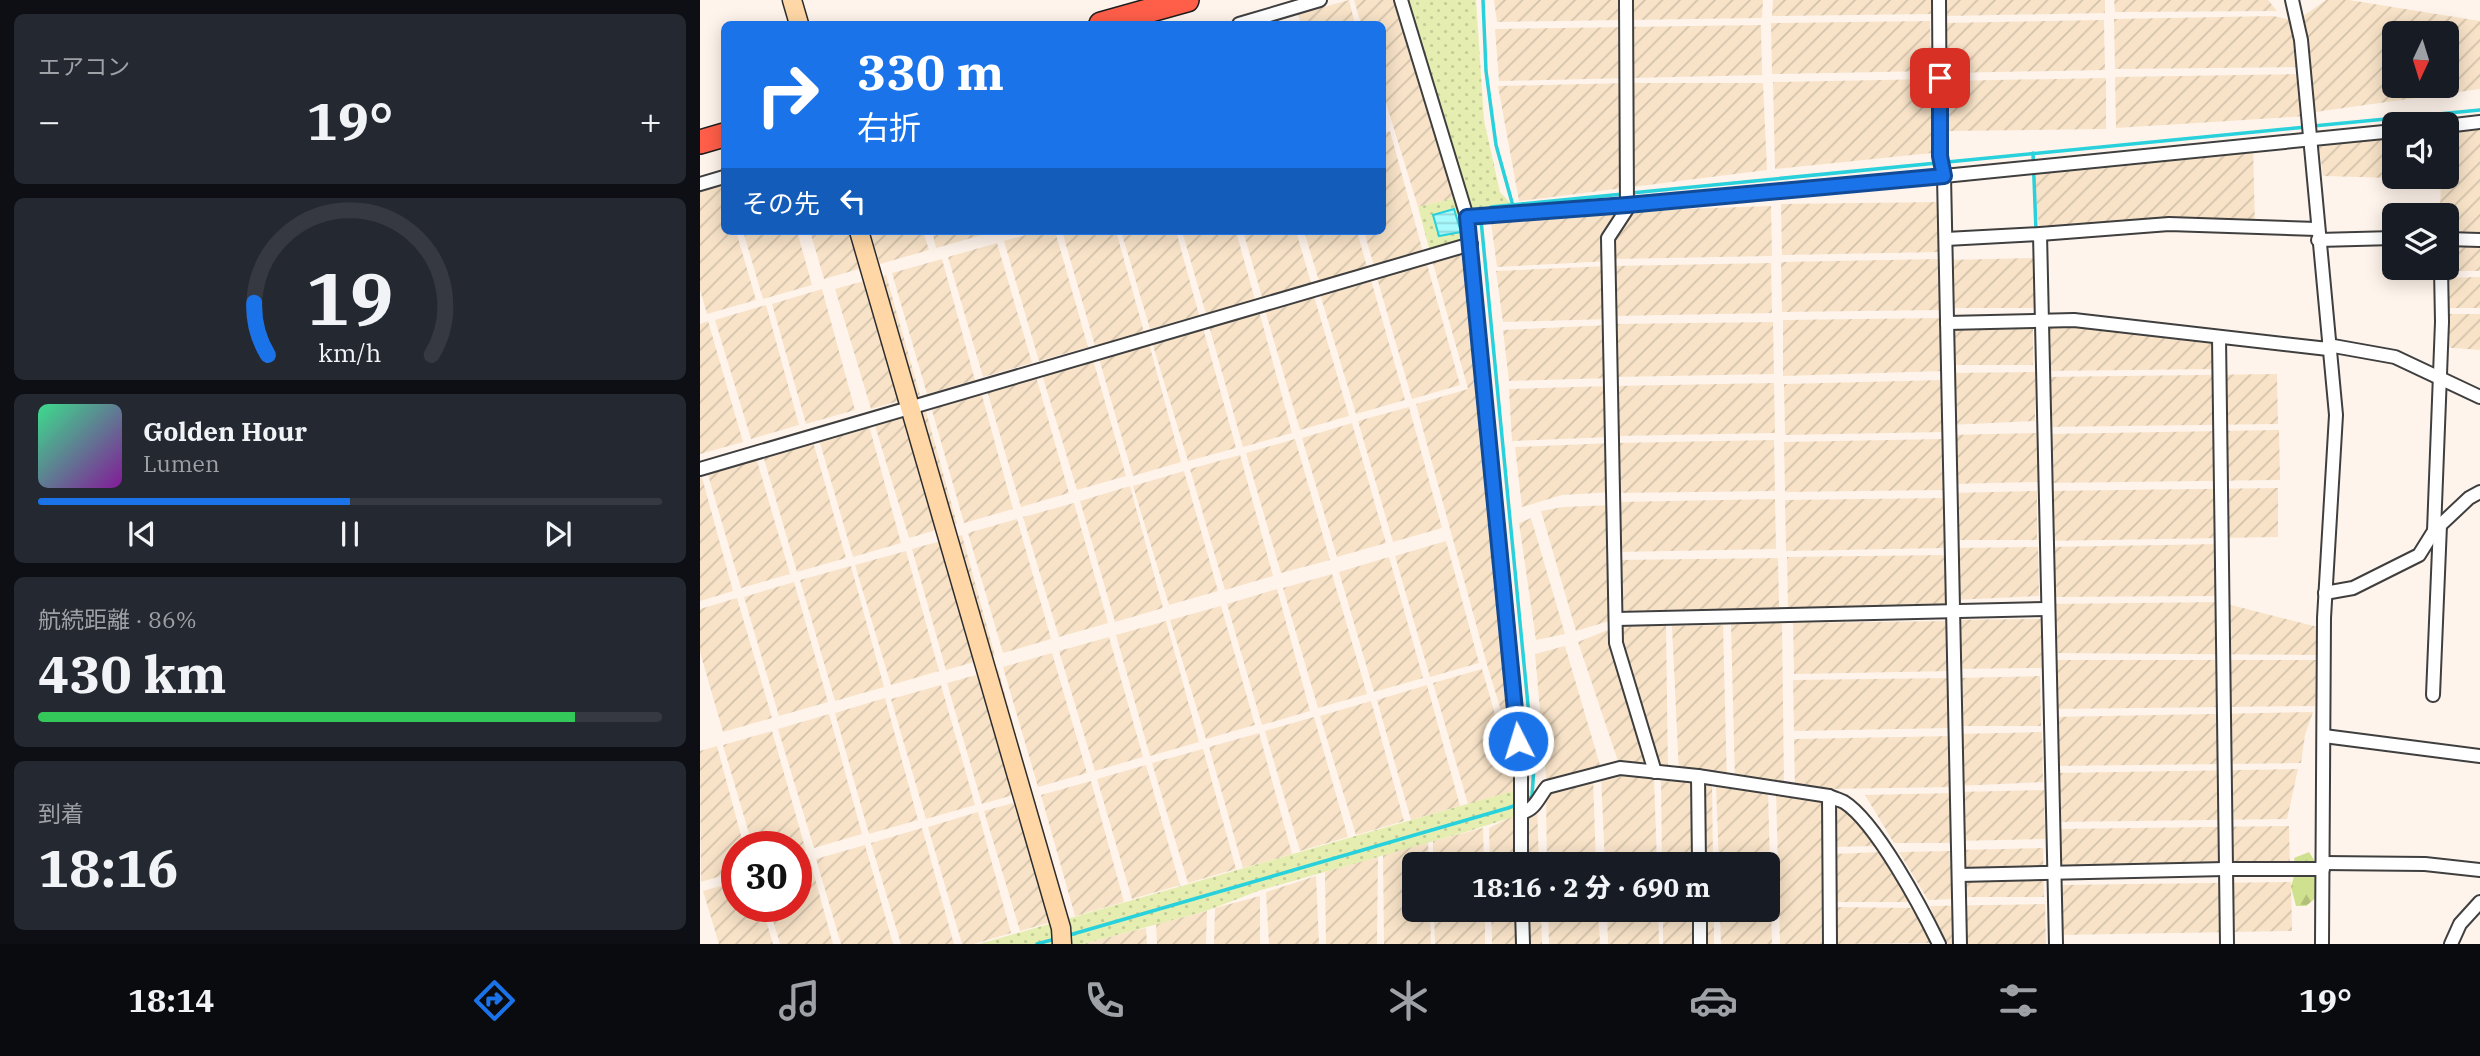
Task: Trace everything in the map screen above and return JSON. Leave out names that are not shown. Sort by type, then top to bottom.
[{"type":"highway","points":[[1112,21],[1187,0]]},
{"type":"highway","points":[[700,142],[721,136]]},
{"type":"street","points":[[792,0],[798,21]]},
{"type":"street","points":[[1249,21],[1320,0]]},
{"type":"street","points":[[1401,0],[1478,217],[1471,244],[1521,767],[1521,852]]},
{"type":"street","points":[[1626,0],[1627,209],[1608,238],[1616,643],[1655,772]]},
{"type":"street","points":[[1939,0],[1940,156],[1944,176],[1960,944]]},
{"type":"street","points":[[2292,0],[2301,40],[2336,415],[2325,593],[2322,944]]},
{"type":"street","points":[[2459,124],[2480,122]]},
{"type":"street","points":[[1478,217],[1944,176],[2382,132]]},
{"type":"street","points":[[700,184],[721,178]]},
{"type":"street","points":[[1945,239],[2169,223],[2382,237]]},
{"type":"street","points":[[2040,234],[2056,944]]},
{"type":"street","points":[[860,235],[1061,936]]},
{"type":"street","points":[[2459,239],[2480,240]]},
{"type":"street","points":[[700,469],[1471,244]]},
{"type":"street","points":[[2433,695],[2441,280]]},
{"type":"street","points":[[1947,323],[2074,320],[2328,347],[2395,357],[2480,397]]},
{"type":"street","points":[[2219,337],[2227,944]]},
{"type":"street","points":[[2325,593],[2353,588],[2419,555],[2437,528],[2469,498],[2480,492]]},
{"type":"street","points":[[1616,619],[2048,609]]},
{"type":"street","points":[[2324,736],[2480,756]]},
{"type":"street","points":[[1521,813],[1528,812],[1537,804],[1547,787],[1620,768],[1698,776],[1829,796],[1844,802],[1860,817],[1920,905],[1939,944]]},
{"type":"street","points":[[1698,776],[1699,852]]},
{"type":"street","points":[[1829,796],[1830,944]]},
{"type":"street","points":[[1959,875],[2425,864],[2480,870]]},
{"type":"street","points":[[2451,944],[2460,924],[2480,902]]},
{"type":"street","points":[[1522,922],[1523,944]]},
{"type":"street","points":[[1700,922],[1700,944]]},
{"type":"shaded area","points":[[1349,0],[1354,21],[1300,21],[1298,14]]},
{"type":"shaded area","points":[[1354,0],[1405,0],[1462,196],[1418,207],[1386,103],[1386,21],[1360,21]]},
{"type":"shaded area","points":[[1494,0],[1763,0],[1762,18],[1497,22]]},
{"type":"shaded area","points":[[1773,0],[1931,0],[1931,14],[1772,16]]},
{"type":"shaded area","points":[[1947,0],[2105,0],[2105,13],[1946,16]]},
{"type":"shaded area","points":[[2114,0],[2268,0],[2277,11],[2115,12]]},
{"type":"shaded area","points":[[2326,0],[2349,0],[2480,21],[2480,89],[2459,92],[2459,21],[2382,21],[2382,98],[2416,98],[2308,113],[2307,116],[2116,128],[2115,77],[2302,74],[2301,67],[2115,69],[2114,19],[2273,16],[2296,21]]},
{"type":"shaded area","points":[[2104,20],[2105,70],[1946,73],[1945,23]]},
{"type":"shaded area","points":[[1930,21],[1931,71],[1772,74],[1771,23]]},
{"type":"shaded area","points":[[1761,25],[1762,75],[1499,81],[1495,29]]},
{"type":"shaded area","points":[[2106,78],[2106,129],[1948,131],[1947,81]]},
{"type":"shaded area","points":[[1932,79],[1932,153],[1775,169],[1773,82]]},
{"type":"shaded area","points":[[1763,83],[1767,170],[1519,201],[1498,86]]},
{"type":"shaded area","points":[[2480,122],[2480,271],[2459,271],[2459,203],[2440,203],[2441,189],[2459,189],[2459,125]]},
{"type":"shaded area","points":[[1390,131],[1423,252],[1374,266],[1365,235],[1386,235],[1386,132]]},
{"type":"shaded area","points":[[2382,136],[2382,178],[2323,176],[2319,147]]},
{"type":"shaded area","points":[[2253,145],[2255,228],[2040,234],[2033,174]]},
{"type":"shaded area","points":[[721,180],[721,235],[737,235],[756,300],[707,314],[700,290],[700,186]]},
{"type":"shaded area","points":[[1940,202],[1941,252],[1782,255],[1781,204]]},
{"type":"shaded area","points":[[1771,206],[1772,256],[1614,259],[1497,267],[1491,222],[1626,211]]},
{"type":"shaded area","points":[[744,235],[798,235],[812,285],[763,299]]},
{"type":"shaded area","points":[[811,235],[864,235],[873,265],[824,279]]},
{"type":"shaded area","points":[[871,235],[924,235],[929,250],[880,264]]},
{"type":"shaded area","points":[[933,235],[982,235],[936,248]]},
{"type":"shaded area","points":[[1026,235],[1056,235],[1088,347],[1039,361],[1004,241]]},
{"type":"shaded area","points":[[1063,235],[1117,235],[1144,332],[1095,346]]},
{"type":"shaded area","points":[[1122,235],[1177,235],[1199,315],[1150,329]]},
{"type":"shaded area","points":[[1183,235],[1237,235],[1255,300],[1206,314]]},
{"type":"shaded area","points":[[1244,235],[1297,235],[1311,283],[1262,297]]},
{"type":"shaded area","points":[[1305,235],[1358,235],[1367,267],[1319,281]]},
{"type":"shaded area","points":[[997,243],[1032,363],[983,377],[948,257]]},
{"type":"shaded area","points":[[1471,244],[1521,775],[1488,668],[1416,404],[1468,389],[1431,256]]},
{"type":"shaded area","points":[[2034,258],[2035,308],[1947,308],[1946,260]]},
{"type":"shaded area","points":[[942,259],[975,380],[927,394],[892,273]]},
{"type":"shaded area","points":[[1940,259],[1941,310],[1782,312],[1781,262]]},
{"type":"shaded area","points":[[1771,263],[1772,313],[1614,316],[1613,266]]},
{"type":"shaded area","points":[[1427,264],[1460,385],[1412,399],[1377,278]]},
{"type":"shaded area","points":[[1609,266],[1610,319],[1503,322],[1496,271]]},
{"type":"shaded area","points":[[886,275],[920,395],[871,409],[835,289]]},
{"type":"shaded area","points":[[2480,277],[2480,308],[2442,308],[2441,280],[2459,280],[2459,278]]},
{"type":"shaded area","points":[[1371,280],[1405,400],[1356,414],[1320,294]]},
{"type":"shaded area","points":[[822,289],[855,410],[806,424],[772,304]]},
{"type":"shaded area","points":[[1314,296],[1349,416],[1300,430],[1265,310]]},
{"type":"shaded area","points":[[766,305],[799,425],[751,439],[715,320]]},
{"type":"shaded area","points":[[1259,311],[1292,433],[1243,447],[1209,326]]},
{"type":"shaded area","points":[[2442,314],[2480,314],[2480,350],[2440,347]]},
{"type":"shaded area","points":[[2033,316],[2033,365],[1948,365],[1947,318]]},
{"type":"shaded area","points":[[1942,318],[1943,371],[1783,376],[1783,320]]},
{"type":"shaded area","points":[[708,321],[743,442],[700,454],[700,324]]},
{"type":"shaded area","points":[[2042,321],[2219,337],[2220,369],[2043,371]]},
{"type":"shaded area","points":[[1773,322],[1774,374],[1615,377],[1614,324]]},
{"type":"shaded area","points":[[1610,325],[1611,378],[1509,381],[1503,330]]},
{"type":"shaded area","points":[[1203,328],[1236,448],[1188,461],[1152,342]]},
{"type":"shaded area","points":[[1148,340],[1181,462],[1133,476],[1098,355]]},
{"type":"shaded area","points":[[1092,356],[1126,476],[1077,490],[1041,371]]},
{"type":"shaded area","points":[[2035,372],[2035,421],[1949,425],[1948,373]]},
{"type":"shaded area","points":[[1035,373],[1069,493],[1021,507],[986,387]]},
{"type":"shaded area","points":[[2277,374],[2278,424],[2045,427],[2045,377]]},
{"type":"shaded area","points":[[1943,380],[1943,432],[1785,435],[1784,384]]},
{"type":"shaded area","points":[[1774,383],[1775,433],[1616,436],[1615,386]]},
{"type":"shaded area","points":[[1611,386],[1612,437],[1512,441],[1509,389]]},
{"type":"shaded area","points":[[980,388],[1013,509],[964,523],[930,403]]},
{"type":"shaded area","points":[[924,404],[957,524],[909,538],[873,419]]},
{"type":"shaded area","points":[[1409,407],[1442,528],[1393,542],[1358,421]]},
{"type":"shaded area","points":[[868,422],[901,543],[853,557],[818,436]]},
{"type":"shaded area","points":[[1352,423],[1386,543],[1337,557],[1302,438]]},
{"type":"shaded area","points":[[2279,430],[2280,480],[2047,483],[2047,434]]},
{"type":"shaded area","points":[[2038,433],[2038,482],[1951,484],[1950,435]]},
{"type":"shaded area","points":[[812,438],[846,558],[797,572],[762,452]]},
{"type":"shaded area","points":[[1295,439],[1330,560],[1281,573],[1246,453]]},
{"type":"shaded area","points":[[1942,439],[1943,490],[1785,492],[1784,442]]},
{"type":"shaded area","points":[[1774,440],[1775,491],[1616,493],[1615,443]]},
{"type":"shaded area","points":[[1612,443],[1613,492],[1562,495],[1522,507],[1515,447]]},
{"type":"shaded area","points":[[755,454],[790,574],[741,588],[706,468]]},
{"type":"shaded area","points":[[1240,455],[1273,576],[1225,590],[1190,469]]},
{"type":"shaded area","points":[[700,470],[733,591],[700,601]]},
{"type":"shaded area","points":[[1184,471],[1218,591],[1169,605],[1133,486]]},
{"type":"shaded area","points":[[1130,486],[1163,608],[1115,622],[1080,501]]},
{"type":"shaded area","points":[[2278,488],[2278,537],[2046,541],[2045,491]]},
{"type":"shaded area","points":[[2037,491],[2037,540],[1952,540],[1951,493]]},
{"type":"shaded area","points":[[1944,498],[1945,548],[1786,551],[1785,500]]},
{"type":"shaded area","points":[[1775,499],[1776,549],[1617,552],[1617,502]]},
{"type":"shaded area","points":[[1074,503],[1108,623],[1059,637],[1023,517]]},
{"type":"shaded area","points":[[1614,505],[1616,619],[1576,631],[1541,511],[1563,507]]},
{"type":"shaded area","points":[[1531,518],[1565,634],[1536,640],[1519,523]]},
{"type":"shaded area","points":[[1017,519],[1051,639],[1003,653],[968,533]]},
{"type":"shaded area","points":[[962,535],[995,656],[946,670],[912,549]]},
{"type":"shaded area","points":[[1446,541],[1479,663],[1430,677],[1395,556]]},
{"type":"shaded area","points":[[2221,544],[2222,596],[2048,597],[2047,547]]},
{"type":"shaded area","points":[[2038,547],[2039,596],[1953,600],[1952,548]]},
{"type":"shaded area","points":[[906,551],[939,671],[891,685],[855,565]]},
{"type":"shaded area","points":[[1946,555],[1947,605],[1788,608],[1787,557]]},
{"type":"shaded area","points":[[1389,557],[1423,678],[1374,692],[1339,572]]},
{"type":"shaded area","points":[[1778,558],[1779,608],[1620,611],[1620,560]]},
{"type":"shaded area","points":[[851,566],[884,687],[835,701],[800,580]]},
{"type":"shaded area","points":[[1332,574],[1367,694],[1318,708],[1283,588]]},
{"type":"shaded area","points":[[794,582],[828,702],[779,716],[744,597]]},
{"type":"shaded area","points":[[1277,589],[1310,711],[1262,725],[1227,604]]},
{"type":"shaded area","points":[[737,598],[772,718],[723,732],[700,652],[700,609]]},
{"type":"shaded area","points":[[2219,602],[2318,627],[2316,655],[2051,653],[2050,604]]},
{"type":"shaded area","points":[[1221,606],[1255,725],[1206,739],[1170,620]]},
{"type":"shaded area","points":[[2041,619],[2042,668],[1954,669],[1953,620]]},
{"type":"shaded area","points":[[1166,621],[1199,742],[1150,756],[1116,635]]},
{"type":"shaded area","points":[[1952,621],[1952,671],[1794,674],[1793,623]]},
{"type":"shaded area","points":[[1782,623],[1784,787],[1735,782],[1731,624]]},
{"type":"shaded area","points":[[1666,625],[1668,773],[1654,778],[1657,852],[1604,852],[1601,775],[1620,767],[1578,642],[1615,627]]},
{"type":"shaded area","points":[[1723,625],[1727,783],[1712,781],[1713,852],[1662,852],[1661,781],[1707,780],[1679,774],[1672,626]]},
{"type":"shaded area","points":[[1109,637],[1143,757],[1095,771],[1059,651]]},
{"type":"shaded area","points":[[1565,646],[1602,772],[1547,787],[1535,654]]},
{"type":"shaded area","points":[[1052,653],[1087,773],[1038,787],[1003,667]]},
{"type":"shaded area","points":[[2052,660],[2318,660],[2315,706],[2053,709]]},
{"type":"shaded area","points":[[998,669],[1031,790],[982,804],[947,683]]},
{"type":"shaded area","points":[[1482,669],[1517,790],[1468,804],[1433,683]]},
{"type":"shaded area","points":[[2040,676],[2041,726],[1955,726],[1955,678]]},
{"type":"shaded area","points":[[1952,678],[1952,728],[1794,731],[1793,680]]},
{"type":"shaded area","points":[[941,685],[975,805],[926,819],[891,699]]},
{"type":"shaded area","points":[[1427,685],[1460,806],[1411,820],[1377,700]]},
{"type":"shaded area","points":[[885,698],[918,820],[869,834],[835,713]]},
{"type":"shaded area","points":[[1371,701],[1404,821],[1356,835],[1320,716]]},
{"type":"shaded area","points":[[2313,712],[2305,735],[2301,763],[2053,766],[2052,717]]},
{"type":"shaded area","points":[[829,714],[862,834],[814,848],[812,831],[809,831],[778,729]]},
{"type":"shaded area","points":[[1314,717],[1348,837],[1300,851],[1265,731]]},
{"type":"shaded area","points":[[772,731],[800,831],[748,831],[723,745]]},
{"type":"shaded area","points":[[2042,732],[2043,782],[1957,786],[1956,734]]},
{"type":"shaded area","points":[[1259,733],[1292,854],[1243,868],[1209,747]]},
{"type":"shaded area","points":[[1953,736],[1954,787],[1827,789],[1830,944],[1780,944],[1780,852],[1778,852],[1776,789],[1795,788],[1794,739]]},
{"type":"shaded area","points":[[717,746],[740,831],[721,831],[721,876],[701,882],[700,751]]},
{"type":"shaded area","points":[[1203,749],[1236,869],[1188,883],[1152,763]]},
{"type":"shaded area","points":[[1146,765],[1180,885],[1132,899],[1097,779]]},
{"type":"shaded area","points":[[2298,769],[2287,819],[2055,822],[2054,773]]},
{"type":"shaded area","points":[[1593,777],[1596,852],[1547,852],[1546,794]]},
{"type":"shaded area","points":[[1091,781],[1124,902],[1075,916],[1041,795]]},
{"type":"shaded area","points":[[1716,785],[1768,789],[1770,852],[1719,852]]},
{"type":"shaded area","points":[[2044,790],[2045,839],[1957,841],[1956,792]]},
{"type":"shaded area","points":[[1953,793],[1953,843],[1894,843],[1865,795]]},
{"type":"shaded area","points":[[1034,797],[1068,917],[1020,931],[984,811]]},
{"type":"shaded area","points":[[1832,803],[1847,807],[1876,846],[1833,847]]},
{"type":"shaded area","points":[[1537,804],[1539,852],[1490,852],[1489,828]]},
{"type":"shaded area","points":[[978,812],[1011,933],[974,944],[962,944],[928,827]]},
{"type":"shaded area","points":[[2289,826],[2290,875],[2058,878],[2057,829]]},
{"type":"shaded area","points":[[922,828],[954,944],[901,944],[871,843]]},
{"type":"shaded area","points":[[1483,828],[1484,852],[1433,852],[1433,841]]},
{"type":"shaded area","points":[[1428,840],[1428,852],[1402,852],[1402,922],[1430,922],[1431,944],[1384,944],[1383,853]]},
{"type":"shaded area","points":[[865,845],[893,944],[841,944],[816,859]]},
{"type":"shaded area","points":[[2043,848],[2044,897],[1959,897],[1957,850]]},
{"type":"shaded area","points":[[1951,851],[1954,899],[1928,900],[1899,852]]},
{"type":"shaded area","points":[[1879,852],[1910,902],[1834,902],[1834,854]]},
{"type":"shaded area","points":[[1378,856],[1377,944],[1326,944],[1325,872]]},
{"type":"shaded area","points":[[812,867],[833,944],[780,944],[773,922],[812,922]]},
{"type":"shaded area","points":[[1316,876],[1319,944],[1269,944],[1266,892]]},
{"type":"shaded area","points":[[2291,882],[2292,931],[2060,935],[2059,885]]},
{"type":"shaded area","points":[[721,886],[721,922],[766,922],[773,944],[719,944],[703,891]]},
{"type":"shaded area","points":[[1260,896],[1260,944],[1214,944],[1215,908]]},
{"type":"shaded area","points":[[2045,904],[2046,944],[1944,944],[1930,906]]},
{"type":"shaded area","points":[[1835,907],[1914,908],[1932,943],[1836,944]]},
{"type":"shaded area","points":[[1207,911],[1206,944],[1157,944],[1156,924]]},
{"type":"shaded area","points":[[1434,922],[1485,922],[1485,944],[1435,944]]},
{"type":"shaded area","points":[[1491,922],[1541,922],[1542,944],[1492,944]]},
{"type":"shaded area","points":[[1548,922],[1599,922],[1600,944],[1549,944]]},
{"type":"shaded area","points":[[1607,922],[1658,922],[1659,944],[1608,944]]},
{"type":"shaded area","points":[[1663,922],[1714,922],[1714,944],[1663,944]]},
{"type":"shaded area","points":[[1720,922],[1771,922],[1772,944],[1721,944]]},
{"type":"shaded area","points":[[1146,928],[1147,944],[1083,944],[1132,931]]},
{"type":"green space","points":[[1405,0],[1476,0],[1484,120],[1500,192],[1513,206],[1470,213]]},
{"type":"green space","points":[[1462,196],[1471,244],[1431,256],[1418,207]]},
{"type":"green space","points":[[1516,790],[1544,791],[1528,812],[1258,891],[1206,911],[1083,944],[979,944]]},
{"type":"green space","points":[[2309,852],[2323,874],[2318,896],[2306,906],[2296,906],[2291,887],[2296,869],[2294,858]]},
{"type":"water","points":[[1454,209],[1461,232],[1439,236],[1433,215]]},
{"type":"waterway","points":[[1483,0],[1486,71],[1496,145],[1513,206]]},
{"type":"waterway","points":[[2313,126],[2480,110]]},
{"type":"waterway","points":[[1631,193],[2306,127]]},
{"type":"waterway","points":[[2033,153],[2036,231]]},
{"type":"waterway","points":[[1486,211],[1491,207],[1623,194]]},
{"type":"waterway","points":[[1066,936],[1508,808],[1527,801],[1532,796],[1534,767],[1481,220]]},
{"type":"waterway","points":[[1037,944],[1055,939]]},
{"type":"route","points":[[1518,741],[1467,217],[1944,176],[1940,156],[1940,78]]}]
